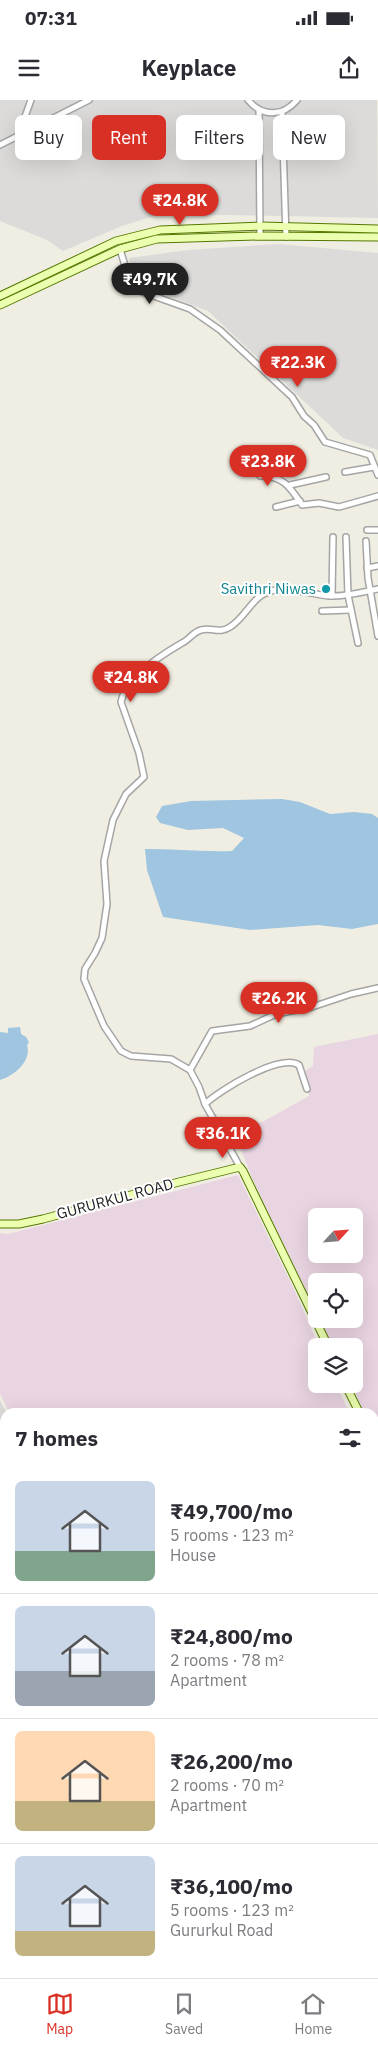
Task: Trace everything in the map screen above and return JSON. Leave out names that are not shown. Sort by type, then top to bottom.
[{"type":"main road","points":[[0,296],[116,241],[133,235],[160,230],[261,226],[378,229]]},
{"type":"main road","points":[[0,305],[120,249],[143,241],[167,238],[260,236],[378,238]]},
{"type":"main road","points":[[240,1168],[248,1179],[324,1338]]},
{"type":"main road","name":"GURURKUL ROAD","points":[[0,1224],[19,1224],[43,1219],[175,1183],[240,1168]]},
{"type":"main road","points":[[350,1393],[357,1408]]},
{"type":"street","points":[[26,115],[31,100]]},
{"type":"street","points":[[59,115],[89,100]]},
{"type":"street","points":[[248,100],[259,110],[270,114],[282,112],[292,107],[297,100]]},
{"type":"street","points":[[259,110],[260,236]]},
{"type":"street","points":[[282,112],[286,237]]},
{"type":"street","points":[[0,145],[15,138]]},
{"type":"street","points":[[120,249],[131,286],[134,289],[198,313],[220,330],[292,397],[304,416],[314,425],[325,442],[367,453],[371,456],[378,475]]},
{"type":"street","points":[[255,462],[260,476],[279,479],[290,485],[304,505],[317,503],[339,507],[378,496]]},
{"type":"street","points":[[345,472],[374,467]]},
{"type":"street","points":[[290,485],[326,477]]},
{"type":"street","points":[[276,507],[300,501]]},
{"type":"street","points":[[367,530],[378,530]]},
{"type":"street","points":[[332,596],[333,537]]},
{"type":"street","points":[[346,537],[348,595],[358,643]]},
{"type":"street","points":[[366,541],[369,590],[378,636]]},
{"type":"street","points":[[367,568],[378,566]]},
{"type":"street","points":[[240,1168],[205,1104],[190,1070],[171,1059],[138,1057],[124,1054],[110,1037],[84,979],[85,969],[95,953],[103,931],[107,904],[104,861],[113,820],[126,794],[144,777],[139,753],[120,702],[133,682],[165,652],[182,644],[201,630],[227,629],[238,622],[251,603],[258,597],[274,590],[332,596],[378,589]]},
{"type":"street","points":[[322,611],[351,610]]},
{"type":"street","points":[[190,1070],[212,1031],[250,1026],[276,1014],[312,1007],[351,994],[378,988]]},
{"type":"street","points":[[205,1104],[224,1089],[280,1063],[293,1062],[299,1065],[307,1089]]},
{"type":"shaded area","points":[[0,100],[377,100],[378,218],[226,215],[154,216],[122,226],[63,251],[47,240],[0,221]]},
{"type":"shaded area","points":[[278,244],[378,253],[378,450],[343,438],[208,311],[134,283],[129,258],[188,250]]},
{"type":"shaded area","points":[[378,1034],[378,1408],[362,1408],[355,1393],[363,1393],[363,1338],[328,1338],[323,1328],[363,1328],[363,1273],[308,1273],[308,1296],[252,1178],[234,1132],[264,1121],[309,1096],[305,1071],[313,1066],[314,1047]]},
{"type":"shaded area","points":[[238,1175],[292,1285],[308,1321],[308,1328],[311,1328],[315,1338],[308,1338],[308,1393],[340,1393],[347,1408],[7,1408],[0,1394],[0,1233],[8,1234]]},
{"type":"shaded area","points":[[0,1400],[4,1408],[0,1408]]},
{"type":"water","points":[[282,799],[300,802],[330,814],[354,812],[372,814],[378,818],[378,924],[352,929],[318,925],[250,930],[163,917],[147,870],[145,849],[232,851],[244,838],[223,828],[188,830],[160,823],[156,817],[162,806],[191,801]]},
{"type":"water","points":[[20,1027],[21,1034],[29,1042],[27,1045],[27,1057],[21,1067],[11,1075],[0,1080],[0,1032],[8,1033],[8,1028]]},
{"type":"place","name":"Savithri Niwas","points":[[326,589]]}]
